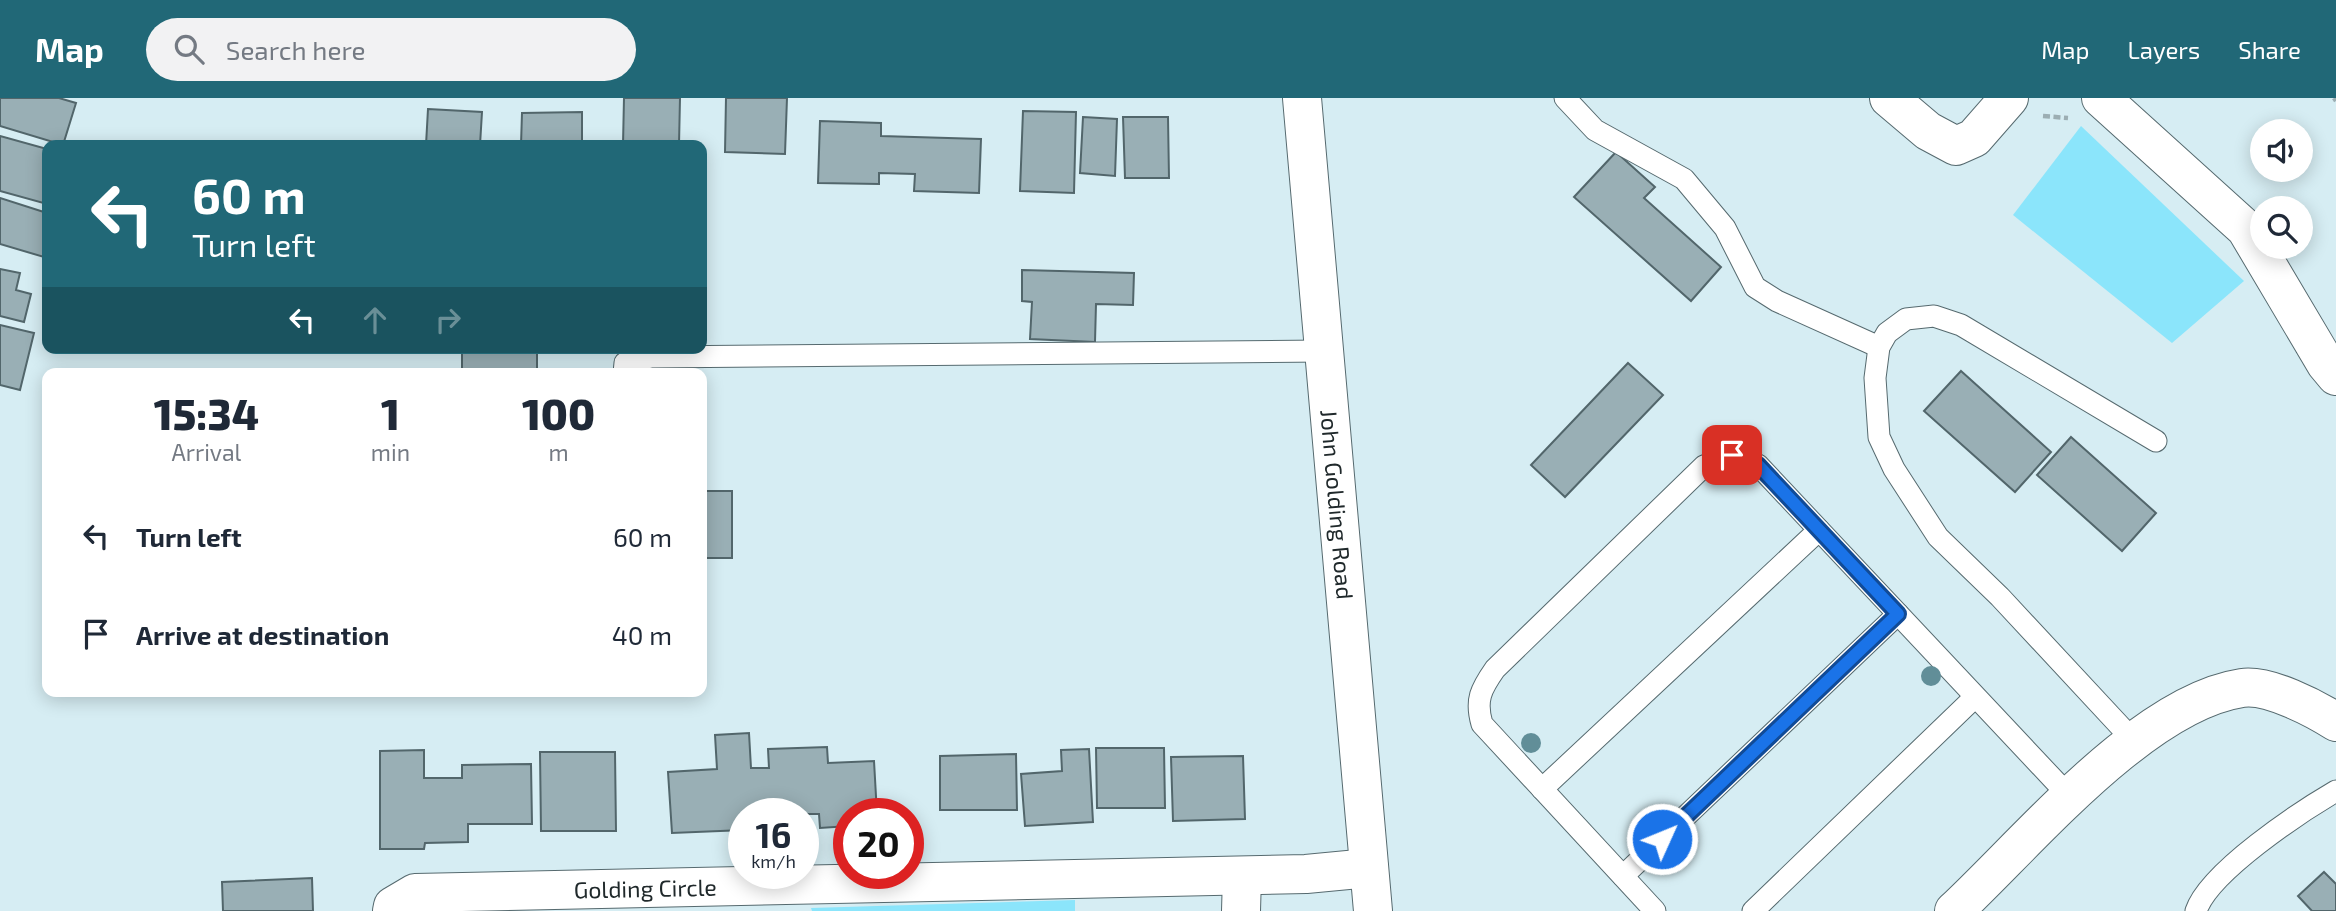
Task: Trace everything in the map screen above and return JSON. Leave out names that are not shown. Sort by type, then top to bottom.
[{"type":"street","name":"John Golding Road","points":[[1302,98],[1373,911]]},
{"type":"street","points":[[1889,98],[1928,131],[1955,145],[1974,138],[2022,110]]},
{"type":"street","points":[[2087,108],[2246,229],[2336,376]]},
{"type":"street","points":[[1954,911],[2133,740],[2193,702],[2244,687],[2303,701],[2336,722]]},
{"type":"street","name":"Golding Circle","points":[[391,911],[393,906],[415,893],[1242,893],[1369,868]]},
{"type":"lane","points":[[1565,98],[1595,130],[1684,179],[1725,228],[1755,288],[1777,301],[1879,347]]},
{"type":"lane","points":[[2133,740],[2000,597],[1938,537],[1916,503],[1879,437],[1875,378],[1879,347],[1887,333],[1906,318],[1934,316],[1961,325],[2156,442]]},
{"type":"lane","points":[[624,368],[625,363],[651,356],[1323,351]]},
{"type":"lane","points":[[1655,911],[1482,724],[1476,705],[1482,687],[1494,669],[1704,466],[1732,455],[1758,465],[2071,798]]},
{"type":"lane","points":[[1542,789],[1819,530]]},
{"type":"lane","points":[[1623,876],[1898,614]]},
{"type":"lane","points":[[1753,911],[1975,697]]},
{"type":"lane","points":[[2196,911],[2199,902],[2220,878],[2274,831],[2336,791]]},
{"type":"path","points":[[2022,110],[2045,115],[2087,108]]},
{"type":"shaded area","points":[[2081,126],[2244,281],[2172,343],[2013,215]]},
{"type":"shaded area","points":[[1075,900],[1075,911],[812,911],[811,908]]},
{"type":"building","points":[[0,98],[59,98],[76,103],[65,140],[46,140],[0,126]]},
{"type":"building","points":[[624,98],[680,98],[679,140],[623,140]]},
{"type":"building","points":[[726,98],[787,98],[785,154],[725,152]]},
{"type":"building","points":[[428,109],[482,112],[480,140],[426,140]]},
{"type":"building","points":[[1023,111],[1076,112],[1074,193],[1020,191]]},
{"type":"building","points":[[582,112],[582,140],[521,140],[522,113]]},
{"type":"building","points":[[1083,117],[1117,119],[1115,176],[1080,173]]},
{"type":"building","points":[[1123,117],[1168,117],[1169,178],[1125,178]]},
{"type":"building","points":[[820,121],[881,123],[881,136],[981,139],[979,193],[914,191],[915,174],[879,173],[879,184],[818,183]]},
{"type":"building","points":[[0,136],[42,148],[42,203],[0,191]]},
{"type":"building","points":[[1616,152],[1655,187],[1644,198],[1721,267],[1691,301],[1574,197]]},
{"type":"building","points":[[0,198],[42,211],[42,256],[0,244]]},
{"type":"building","points":[[0,269],[20,273],[16,290],[31,294],[24,322],[0,316]]},
{"type":"building","points":[[1022,270],[1134,273],[1133,305],[1096,304],[1095,342],[1030,339],[1032,302],[1022,301]]},
{"type":"building","points":[[0,325],[34,333],[20,390],[0,385]]},
{"type":"building","points":[[462,354],[537,354],[537,368],[462,368]]},
{"type":"building","points":[[1628,363],[1663,395],[1565,497],[1531,465]]},
{"type":"building","points":[[1961,371],[2051,452],[2015,492],[1924,411]]},
{"type":"building","points":[[2071,437],[2156,513],[2122,551],[2037,475]]},
{"type":"building","points":[[707,491],[732,491],[732,558],[707,558]]},
{"type":"building","points":[[749,733],[751,768],[769,768],[768,749],[827,747],[828,763],[874,761],[876,798],[833,798],[833,827],[820,828],[819,798],[728,798],[728,831],[672,833],[668,772],[717,769],[715,735]]},
{"type":"building","points":[[1096,748],[1164,748],[1165,808],[1097,808]]},
{"type":"building","points":[[1089,749],[1093,822],[1025,826],[1021,774],[1062,771],[1061,750]]},
{"type":"building","points":[[424,750],[424,778],[462,778],[462,765],[531,764],[532,824],[468,824],[468,842],[425,843],[424,849],[380,849],[380,751]]},
{"type":"building","points":[[540,752],[615,752],[616,831],[541,831]]},
{"type":"building","points":[[1016,754],[1017,810],[940,810],[940,756]]},
{"type":"building","points":[[1243,756],[1245,819],[1173,821],[1171,757]]},
{"type":"building","points":[[2324,872],[2336,884],[2336,911],[2312,911],[2298,896]]},
{"type":"building","points":[[312,878],[313,911],[223,911],[222,882]]},
{"type":"route","points":[[1662,839],[1898,614],[1758,465],[1732,455]]}]
